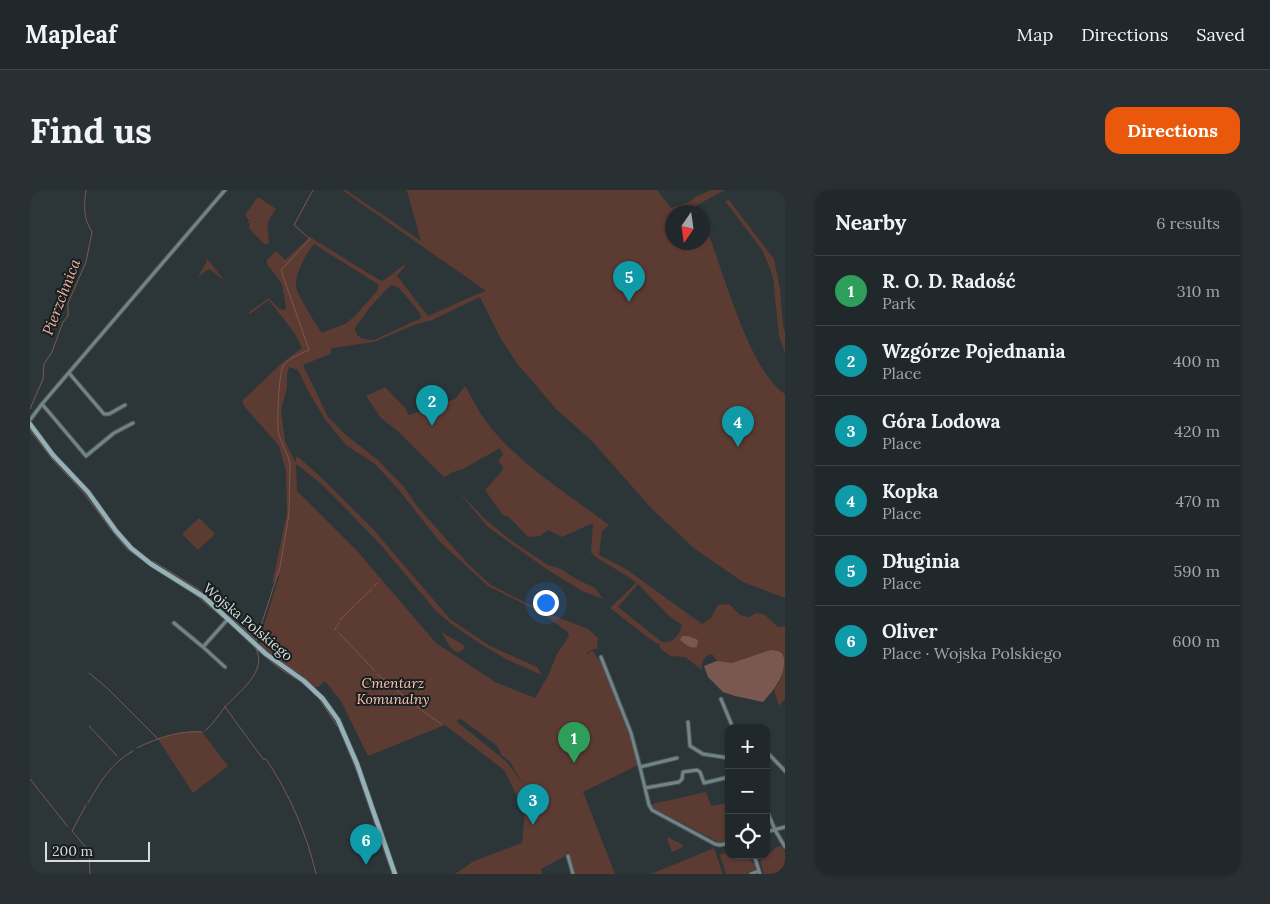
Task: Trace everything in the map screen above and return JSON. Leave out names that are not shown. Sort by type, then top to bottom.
[{"type":"street","points":[[30,420],[225,190]]},
{"type":"street","points":[[69,373],[104,414],[109,414],[125,405]]},
{"type":"street","points":[[42,404],[86,456],[114,433],[133,423]]},
{"type":"street","name":"Wojska Polskiego","points":[[30,424],[54,455],[88,492],[131,548],[151,564],[202,596],[268,656],[310,686],[323,699],[334,714],[357,764],[395,874]]},
{"type":"street","points":[[203,647],[228,618]]},
{"type":"street","points":[[174,623],[225,667]]},
{"type":"street","points":[[601,657],[628,724],[649,805],[652,810],[715,844],[725,844]]},
{"type":"street","points":[[721,699],[731,724]]},
{"type":"street","points":[[688,722],[690,746],[703,754],[725,757]]},
{"type":"street","points":[[770,755],[785,771]]},
{"type":"street","points":[[640,766],[677,758]]},
{"type":"street","points":[[645,788],[679,782],[682,780],[683,772],[697,770],[700,772],[704,783],[725,778]]},
{"type":"street","points":[[768,814],[785,847]]},
{"type":"street","points":[[770,831],[785,827]]},
{"type":"street","points":[[568,856],[573,874]]},
{"type":"street","points":[[751,874],[760,873],[755,859]]},
{"type":"green space","name":"Cmentarz Komunalny","points":[[342,190],[346,190],[421,241],[407,191],[405,190],[657,190],[669,205],[665,205],[665,250],[710,250],[710,239],[751,347],[761,367],[773,383],[785,394],[785,598],[743,582],[695,549],[651,508],[592,441],[556,409],[516,362],[500,337],[480,297],[432,320],[414,325],[374,342],[332,348],[330,354],[303,365],[328,417],[347,436],[378,460],[404,487],[417,506],[468,564],[491,585],[542,611],[588,629],[598,638],[597,649],[593,649],[586,653],[588,654],[592,650],[603,666],[639,762],[638,765],[583,792],[615,874],[575,874],[568,852],[565,856],[541,869],[542,874],[455,874],[474,861],[522,843],[525,812],[504,770],[445,725],[368,756],[341,701],[325,681],[318,687],[313,687],[259,645],[265,634],[262,631],[280,574],[272,584],[287,513],[286,471],[279,446],[244,406],[242,401],[282,363],[302,348],[295,334],[269,300],[250,314],[249,312],[269,298],[279,309],[285,310],[282,284],[267,264],[267,260],[276,251],[285,260],[310,237],[381,281],[404,265],[397,276],[428,316],[486,291]],"holes":[[[314,244],[379,285],[377,291],[355,316],[345,324],[324,332],[321,332],[315,323],[296,287],[299,270]],[[391,285],[399,288],[420,313],[421,318],[374,340],[361,338],[355,331],[355,328],[370,307]],[[289,367],[298,370],[324,418],[346,445],[375,464],[399,490],[439,541],[488,586],[538,611],[568,632],[569,636],[557,654],[548,676],[535,698],[495,682],[436,643],[358,552],[297,491],[296,464],[319,482],[379,543],[436,611],[479,643],[506,659],[542,675],[537,667],[490,646],[450,619],[373,529],[297,456],[295,462],[285,441],[281,410],[287,388]],[[461,719],[496,745],[500,754],[510,762],[523,784],[507,762],[456,721]]]},
{"type":"green space","points":[[711,190],[725,190],[697,205],[680,205]]},
{"type":"green space","points":[[258,197],[276,209],[268,222],[269,243],[267,244],[264,244],[249,228],[250,223],[247,223],[249,220],[245,215]]},
{"type":"green space","points":[[729,200],[774,259],[780,289],[785,332],[785,353],[779,336],[773,278],[769,266],[762,250],[725,201]]},
{"type":"green space","points":[[205,256],[224,280],[209,269],[198,277],[207,261]]},
{"type":"green space","points":[[465,386],[479,412],[511,449],[543,477],[609,525],[602,531],[599,555],[626,569],[702,624],[711,618],[718,605],[729,604],[740,615],[748,617],[757,613],[765,615],[778,627],[785,626],[785,698],[779,706],[774,690],[783,671],[777,651],[764,652],[732,663],[718,662],[713,655],[709,654],[703,661],[702,670],[685,657],[670,656],[659,647],[660,642],[658,644],[654,642],[610,608],[636,583],[591,553],[593,523],[562,537],[548,530],[540,536],[528,537],[509,517],[503,515],[485,490],[502,471],[503,467],[498,461],[503,455],[500,448],[463,469],[444,477],[400,433],[381,418],[366,396],[385,387],[405,408],[409,415],[455,399]],"holes":[[[638,584],[669,616],[682,625],[680,632],[673,640],[662,642],[618,607]]]},
{"type":"green space","points":[[456,489],[487,521],[513,542],[548,565],[561,569],[595,588],[603,599],[582,591],[545,568],[488,527]]},
{"type":"green space","points":[[199,518],[215,534],[198,550],[182,534]]},
{"type":"green space","points":[[441,632],[462,644],[465,648],[458,653],[451,648]]},
{"type":"green space","points":[[195,731],[202,732],[228,766],[193,793],[158,739]]},
{"type":"green space","points":[[706,792],[711,806],[725,804],[725,841],[720,843],[648,805]]},
{"type":"green space","points":[[668,837],[683,845],[683,847],[672,852]]},
{"type":"green space","points":[[781,846],[785,851],[785,874],[764,874],[760,861],[770,859],[770,853]]},
{"type":"green space","points":[[714,848],[723,874],[651,874]]},
{"type":"green space","points":[[725,853],[725,859],[751,859],[753,864],[756,865],[756,870],[747,874],[726,874],[720,855]]},
{"type":"shaded area","points":[[682,636],[698,640],[697,647],[692,647],[680,640]]},
{"type":"shaded area","points":[[772,650],[782,653],[784,659],[783,672],[778,683],[763,702],[723,692],[708,677],[704,666],[717,661],[732,663]]},
{"type":"waterway","name":"Pierzchnica","points":[[30,409],[43,379],[44,364],[52,352],[63,322],[68,316],[68,303],[86,262],[92,232],[85,212],[86,190]]},
{"type":"waterway","points":[[256,641],[280,567],[289,514],[290,464],[278,430],[280,379],[283,366],[295,356],[309,350],[281,270],[310,239],[294,225],[313,190]]},
{"type":"waterway","points":[[30,430],[52,459],[83,492],[127,549],[197,596],[224,619]]},
{"type":"waterway","points":[[153,561],[198,589],[226,612]]},
{"type":"waterway","points":[[374,586],[378,583]]},
{"type":"waterway","points":[[356,604],[372,589]]},
{"type":"waterway","points":[[340,620],[354,606]]},
{"type":"waterway","points":[[230,616],[256,640]]},
{"type":"waterway","points":[[205,731],[250,681],[258,666],[259,657],[256,649],[228,622]]},
{"type":"waterway","points":[[336,630],[339,623]]},
{"type":"waterway","points":[[339,633],[375,671]]},
{"type":"waterway","points":[[259,644],[271,655],[297,672]]},
{"type":"waterway","points":[[257,650],[279,668],[304,684]]},
{"type":"waterway","points":[[89,673],[106,687],[158,739]]},
{"type":"waterway","points":[[377,674],[441,724]]},
{"type":"waterway","points":[[318,697],[337,726]]},
{"type":"waterway","points":[[225,707],[263,759],[266,759],[282,786],[302,829],[316,874]]},
{"type":"waterway","points":[[89,726],[117,756]]},
{"type":"waterway","points":[[340,731],[357,772],[392,874]]},
{"type":"waterway","points":[[137,748],[152,741],[185,732],[202,732]]},
{"type":"waterway","points":[[88,803],[102,780],[113,767],[133,751]]},
{"type":"waterway","points":[[30,779],[68,827]]},
{"type":"waterway","points":[[86,805],[72,831],[89,851]]},
{"type":"waterway","points":[[89,854],[90,874]]},
{"type":"place","name":"Długinia","points":[[629,302]]},
{"type":"place","name":"Wzgórze Pojednania","points":[[432,426]]},
{"type":"place","name":"Kopka","points":[[738,447]]},
{"type":"place","name":"R. O. D. Radość","points":[[574,763]]},
{"type":"place","name":"Góra Lodowa","points":[[533,825]]},
{"type":"place","name":"Oliver","points":[[366,865]]}]
